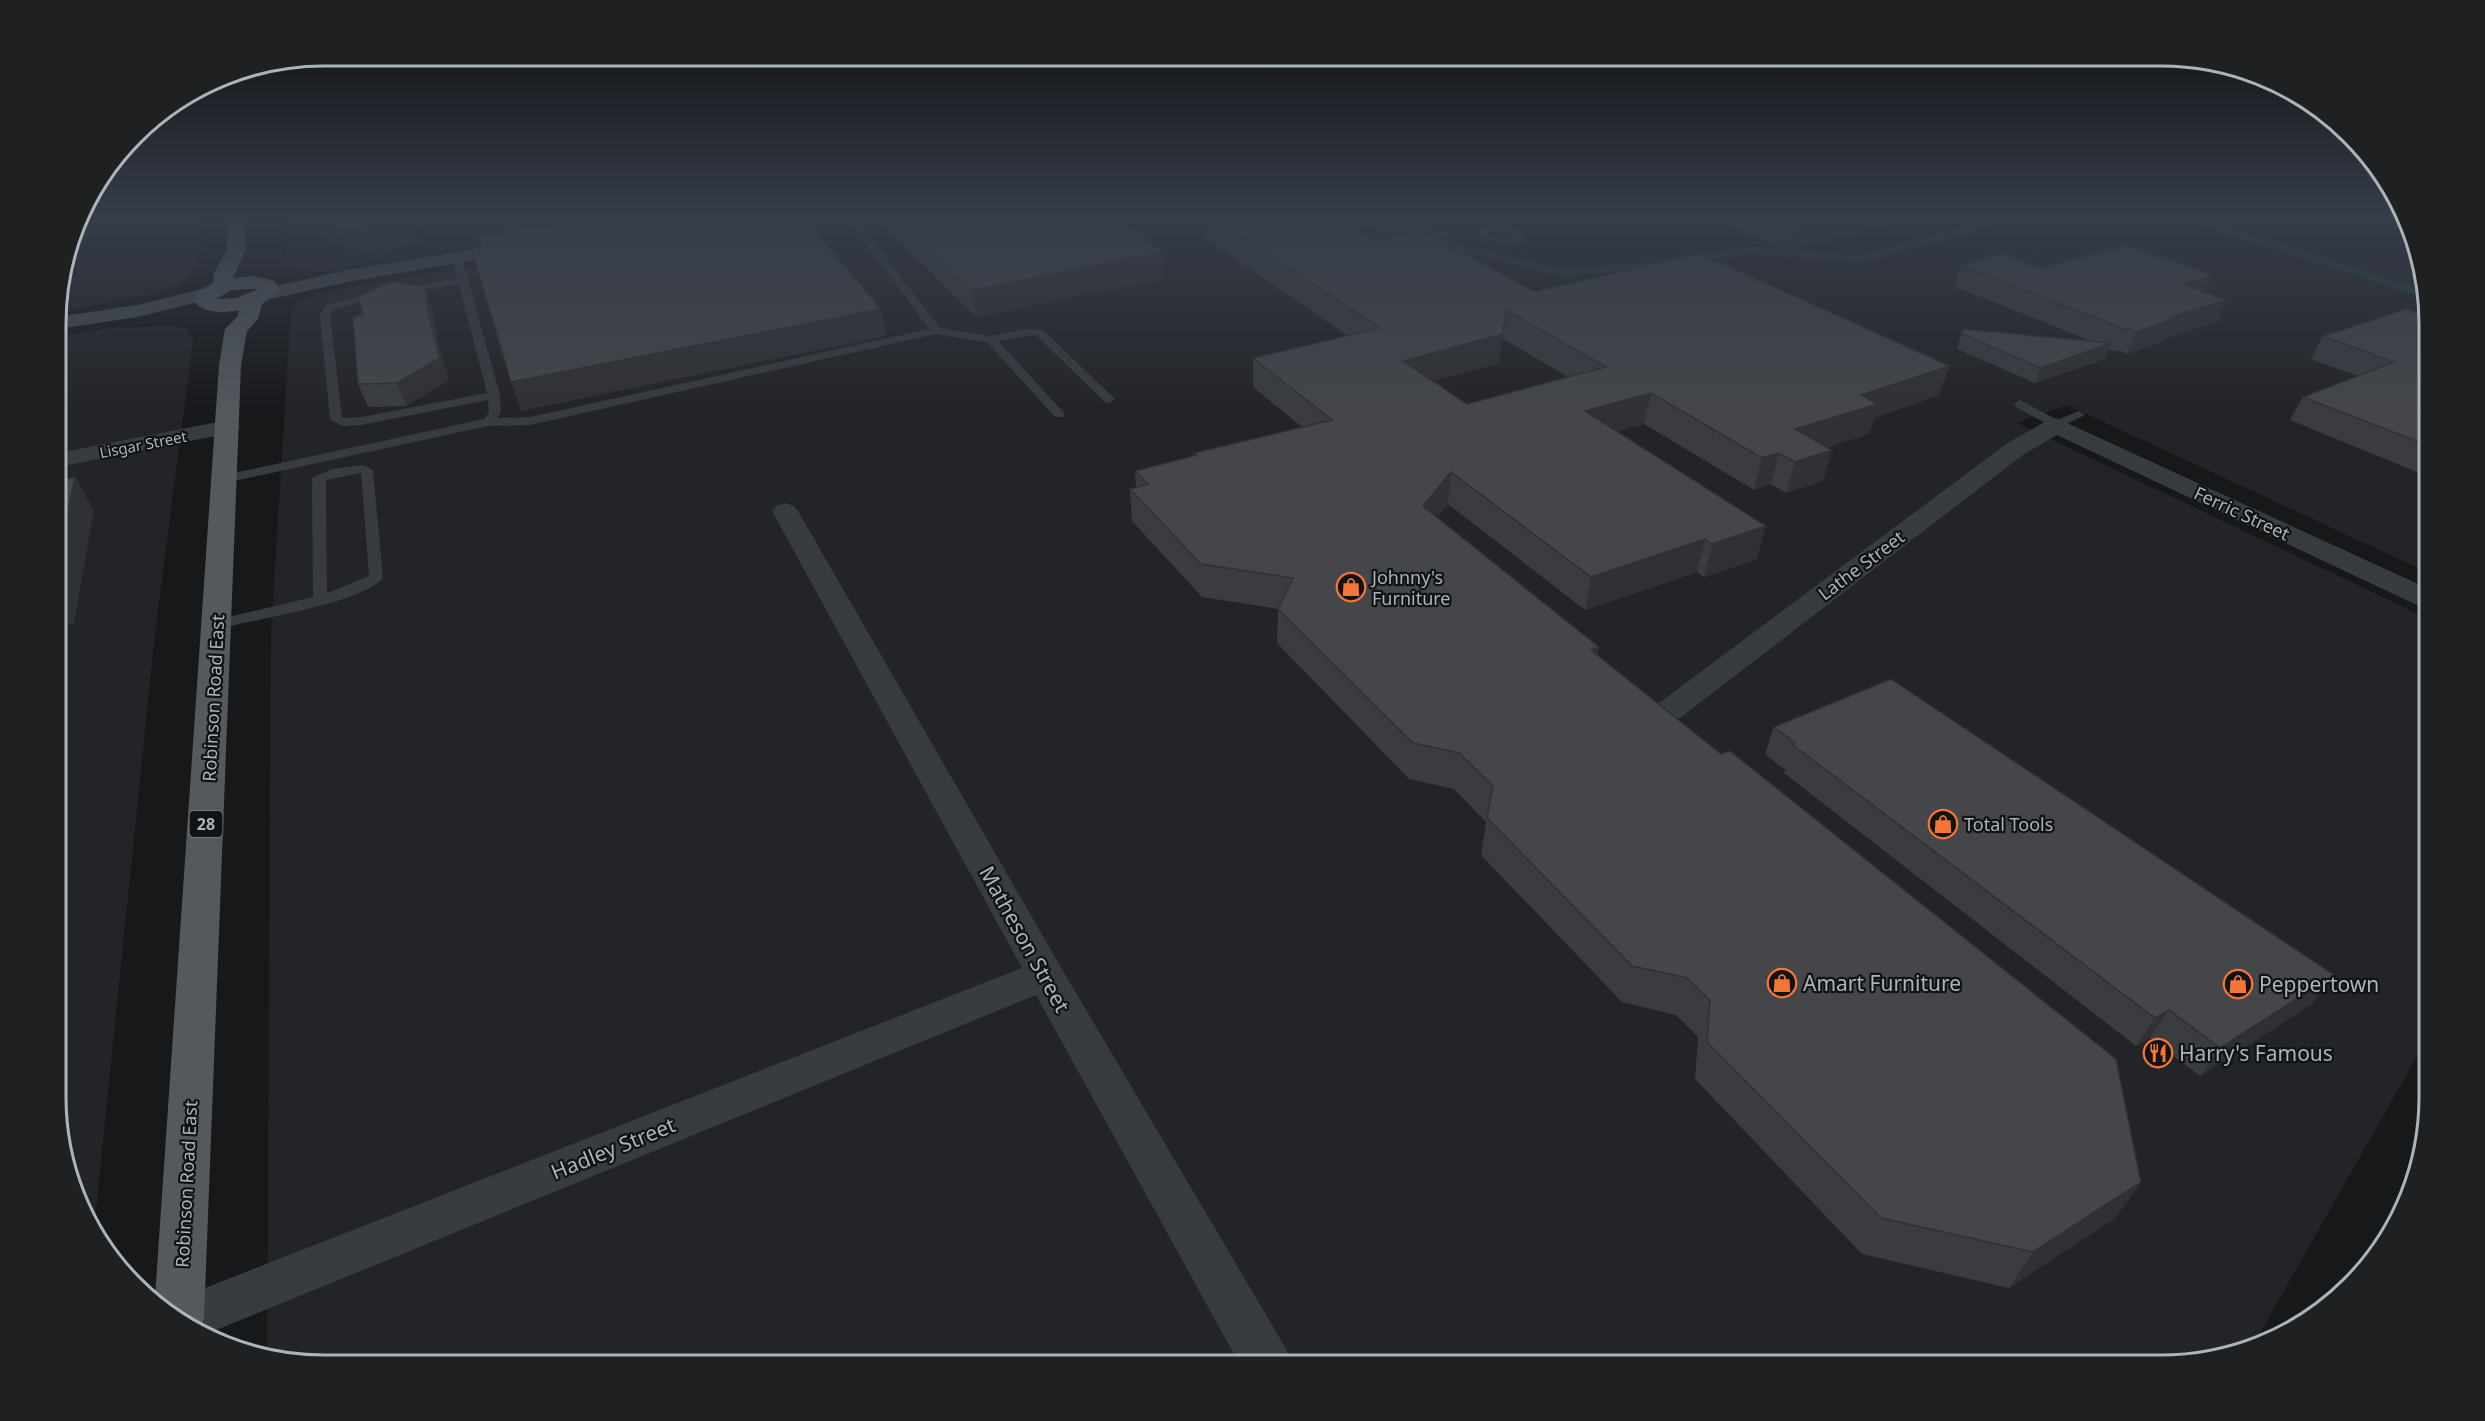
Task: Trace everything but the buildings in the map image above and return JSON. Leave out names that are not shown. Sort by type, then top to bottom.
[{"type":"main road","name":"Robinson Road East","points":[[180,1312],[230,365],[237,298],[224,281]]},
{"type":"main road","points":[[237,298],[241,281]]},
{"type":"street","points":[[66,322],[237,298],[320,281]]},
{"type":"street","name":"Ferric Street","points":[[2068,420],[2097,446],[2419,595]]},
{"type":"street","name":"Lathe Street","points":[[1668,711],[2015,449],[2068,420]]},
{"type":"street","name":"Lisgar Street","points":[[66,458],[228,427]]},
{"type":"street","name":"Matheson Street","points":[[785,511],[1261,1355]]},
{"type":"street","name":"Hadley Street","points":[[189,1316],[1045,975]]},
{"type":"lane","points":[[455,281],[377,295],[330,307],[325,314],[336,420],[361,421],[494,395]]},
{"type":"lane","points":[[463,281],[494,395],[495,412],[488,422]]},
{"type":"lane","points":[[899,281],[936,331]]},
{"type":"lane","points":[[225,479],[336,453],[488,422],[530,421],[936,331],[990,339],[1024,332],[1039,332],[1108,399]]},
{"type":"lane","points":[[990,339],[1059,414]]},
{"type":"lane","points":[[2020,404],[2068,420]]},
{"type":"lane","points":[[336,453],[337,472]]},
{"type":"lane","points":[[218,624],[320,599],[360,588],[376,578],[367,470],[357,468],[319,478],[320,599]]},
{"type":"shaded area","points":[[70,281],[183,281],[180,285],[161,293],[67,310]]},
{"type":"shaded area","points":[[386,281],[2415,281],[2419,324],[2419,568],[2067,405],[2017,423],[2419,614],[2419,1053],[2259,1335],[2228,1346],[2195,1353],[2161,1355],[324,1355],[290,1353],[267,1348],[271,630],[291,310],[297,302],[328,291]]},
{"type":"shaded area","points":[[184,327],[193,340],[155,633],[95,1215],[75,1164],[68,1131],[66,1097],[66,336],[107,328]]},
{"type":"waterway","points":[[2385,281],[2417,292]]},
{"type":"place","name":"Johnny's Furniture","points":[[1351,587]]},
{"type":"place","name":"Total Tools","points":[[1943,824]]},
{"type":"place","name":"Amart Furniture","points":[[1782,983]]},
{"type":"place","name":"Peppertown","points":[[2238,984]]},
{"type":"place","name":"Harry's Famous","points":[[2158,1053]]}]
